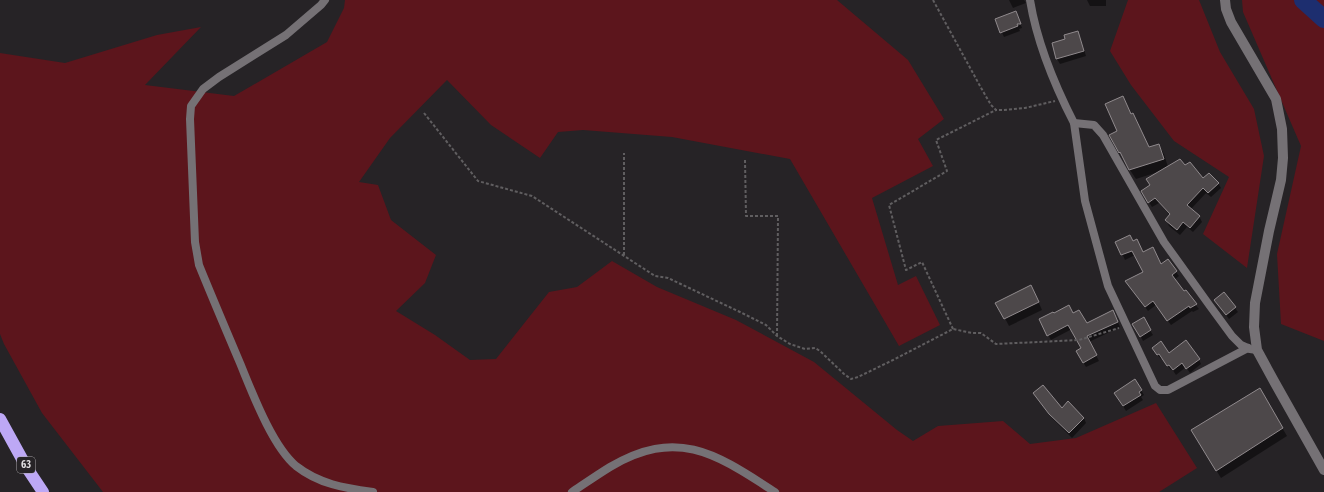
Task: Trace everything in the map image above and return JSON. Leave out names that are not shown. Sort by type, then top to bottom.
[{"type":"highway","name":"63","points":[[0,420],[43,492]]},
{"type":"street","points":[[325,0],[286,34],[203,89],[192,106],[190,119],[195,242],[199,265],[252,392],[277,443],[296,465],[320,481],[344,488],[373,492]]},
{"type":"street","points":[[1030,0],[1043,54],[1062,100],[1074,123],[1085,201],[1108,286],[1155,386],[1160,390],[1168,390],[1253,349]]},
{"type":"street","points":[[1225,0],[1226,9],[1231,22],[1276,99],[1282,129],[1284,158],[1281,180],[1255,303],[1253,349],[1324,470]]},
{"type":"street","points":[[1074,123],[1094,125],[1103,135],[1164,242],[1232,336],[1242,345],[1253,349]]},
{"type":"street","points":[[572,492],[611,466],[635,455],[658,448],[678,446],[695,449],[712,456],[741,470],[775,492]]},
{"type":"path","points":[[933,0],[980,86],[991,105],[996,110]]},
{"type":"path","points":[[954,329],[922,262],[906,270],[889,205],[947,171],[936,140],[996,110],[1025,108],[1062,100]]},
{"type":"path","points":[[424,113],[478,181],[532,196],[655,276],[668,278],[766,325],[777,336],[790,344],[805,349],[815,348],[851,379],[865,374],[954,329],[972,333],[981,332],[996,344],[1078,340],[1126,326]]},
{"type":"path","points":[[624,153],[624,256]]},
{"type":"path","points":[[746,160],[746,216],[778,216],[777,336]]},
{"type":"shaded area","points":[[345,0],[837,0],[908,60],[944,119],[918,139],[933,166],[872,198],[898,285],[916,276],[940,325],[899,346],[790,159],[672,137],[583,130],[558,132],[540,158],[491,125],[447,80],[390,138],[359,182],[378,185],[391,220],[436,255],[425,283],[396,311],[435,335],[470,360],[496,359],[549,292],[577,287],[612,261],[657,287],[736,320],[814,362],[897,430],[913,441],[938,426],[1003,421],[1030,444],[1076,438],[1156,403],[1197,468],[1159,492],[103,492],[42,413],[0,334],[0,53],[65,63],[157,35],[201,27],[145,85],[234,96],[327,42],[344,8]]},
{"type":"shaded area","points":[[1128,0],[1199,0],[1220,52],[1254,109],[1264,156],[1247,268],[1203,234],[1229,177],[1174,141],[1131,85],[1110,51]]},
{"type":"shaded area","points":[[1242,0],[1324,0],[1324,341],[1281,324],[1277,254],[1301,146],[1243,12]]},
{"type":"building","points":[[1016,11],[1021,24],[1017,24],[1018,26],[1000,33],[995,19]]},
{"type":"building","points":[[1078,31],[1084,51],[1056,59],[1052,43],[1065,39],[1064,35]]},
{"type":"building","points":[[1123,96],[1149,147],[1159,144],[1164,159],[1129,170],[1109,135],[1117,131],[1105,104]]},
{"type":"building","points":[[1180,159],[1185,165],[1190,162],[1203,178],[1209,173],[1219,183],[1208,193],[1203,188],[1187,205],[1200,216],[1190,228],[1183,222],[1177,230],[1165,220],[1170,214],[1155,198],[1148,203],[1141,191],[1150,185],[1146,179]]},
{"type":"building","points":[[1130,235],[1133,241],[1137,239],[1143,252],[1153,247],[1161,264],[1168,259],[1177,271],[1172,275],[1184,291],[1186,290],[1197,304],[1190,308],[1189,306],[1167,321],[1153,301],[1145,307],[1125,281],[1143,272],[1132,251],[1121,255],[1115,242]]},
{"type":"building","points":[[1031,285],[1039,302],[1004,319],[995,303]]},
{"type":"building","points":[[1224,292],[1236,307],[1226,315],[1214,300]]},
{"type":"building","points":[[1069,305],[1073,313],[1079,310],[1087,323],[1113,310],[1118,322],[1087,336],[1097,355],[1083,363],[1076,351],[1081,348],[1068,325],[1047,336],[1039,319]]},
{"type":"building","points":[[1144,317],[1151,330],[1140,337],[1132,324]]},
{"type":"building","points":[[1186,340],[1200,359],[1186,369],[1182,363],[1173,370],[1169,365],[1167,366],[1159,354],[1157,355],[1152,348],[1161,341],[1169,353]]},
{"type":"building","points":[[1135,379],[1142,390],[1139,392],[1141,395],[1123,406],[1114,393]]},
{"type":"building","points":[[1043,385],[1062,408],[1068,401],[1084,418],[1069,433],[1049,414],[1033,393]]},
{"type":"building","points":[[1260,388],[1283,428],[1216,471],[1191,430]]},
{"type":"waterway","points":[[1303,0],[1324,19]]}]
